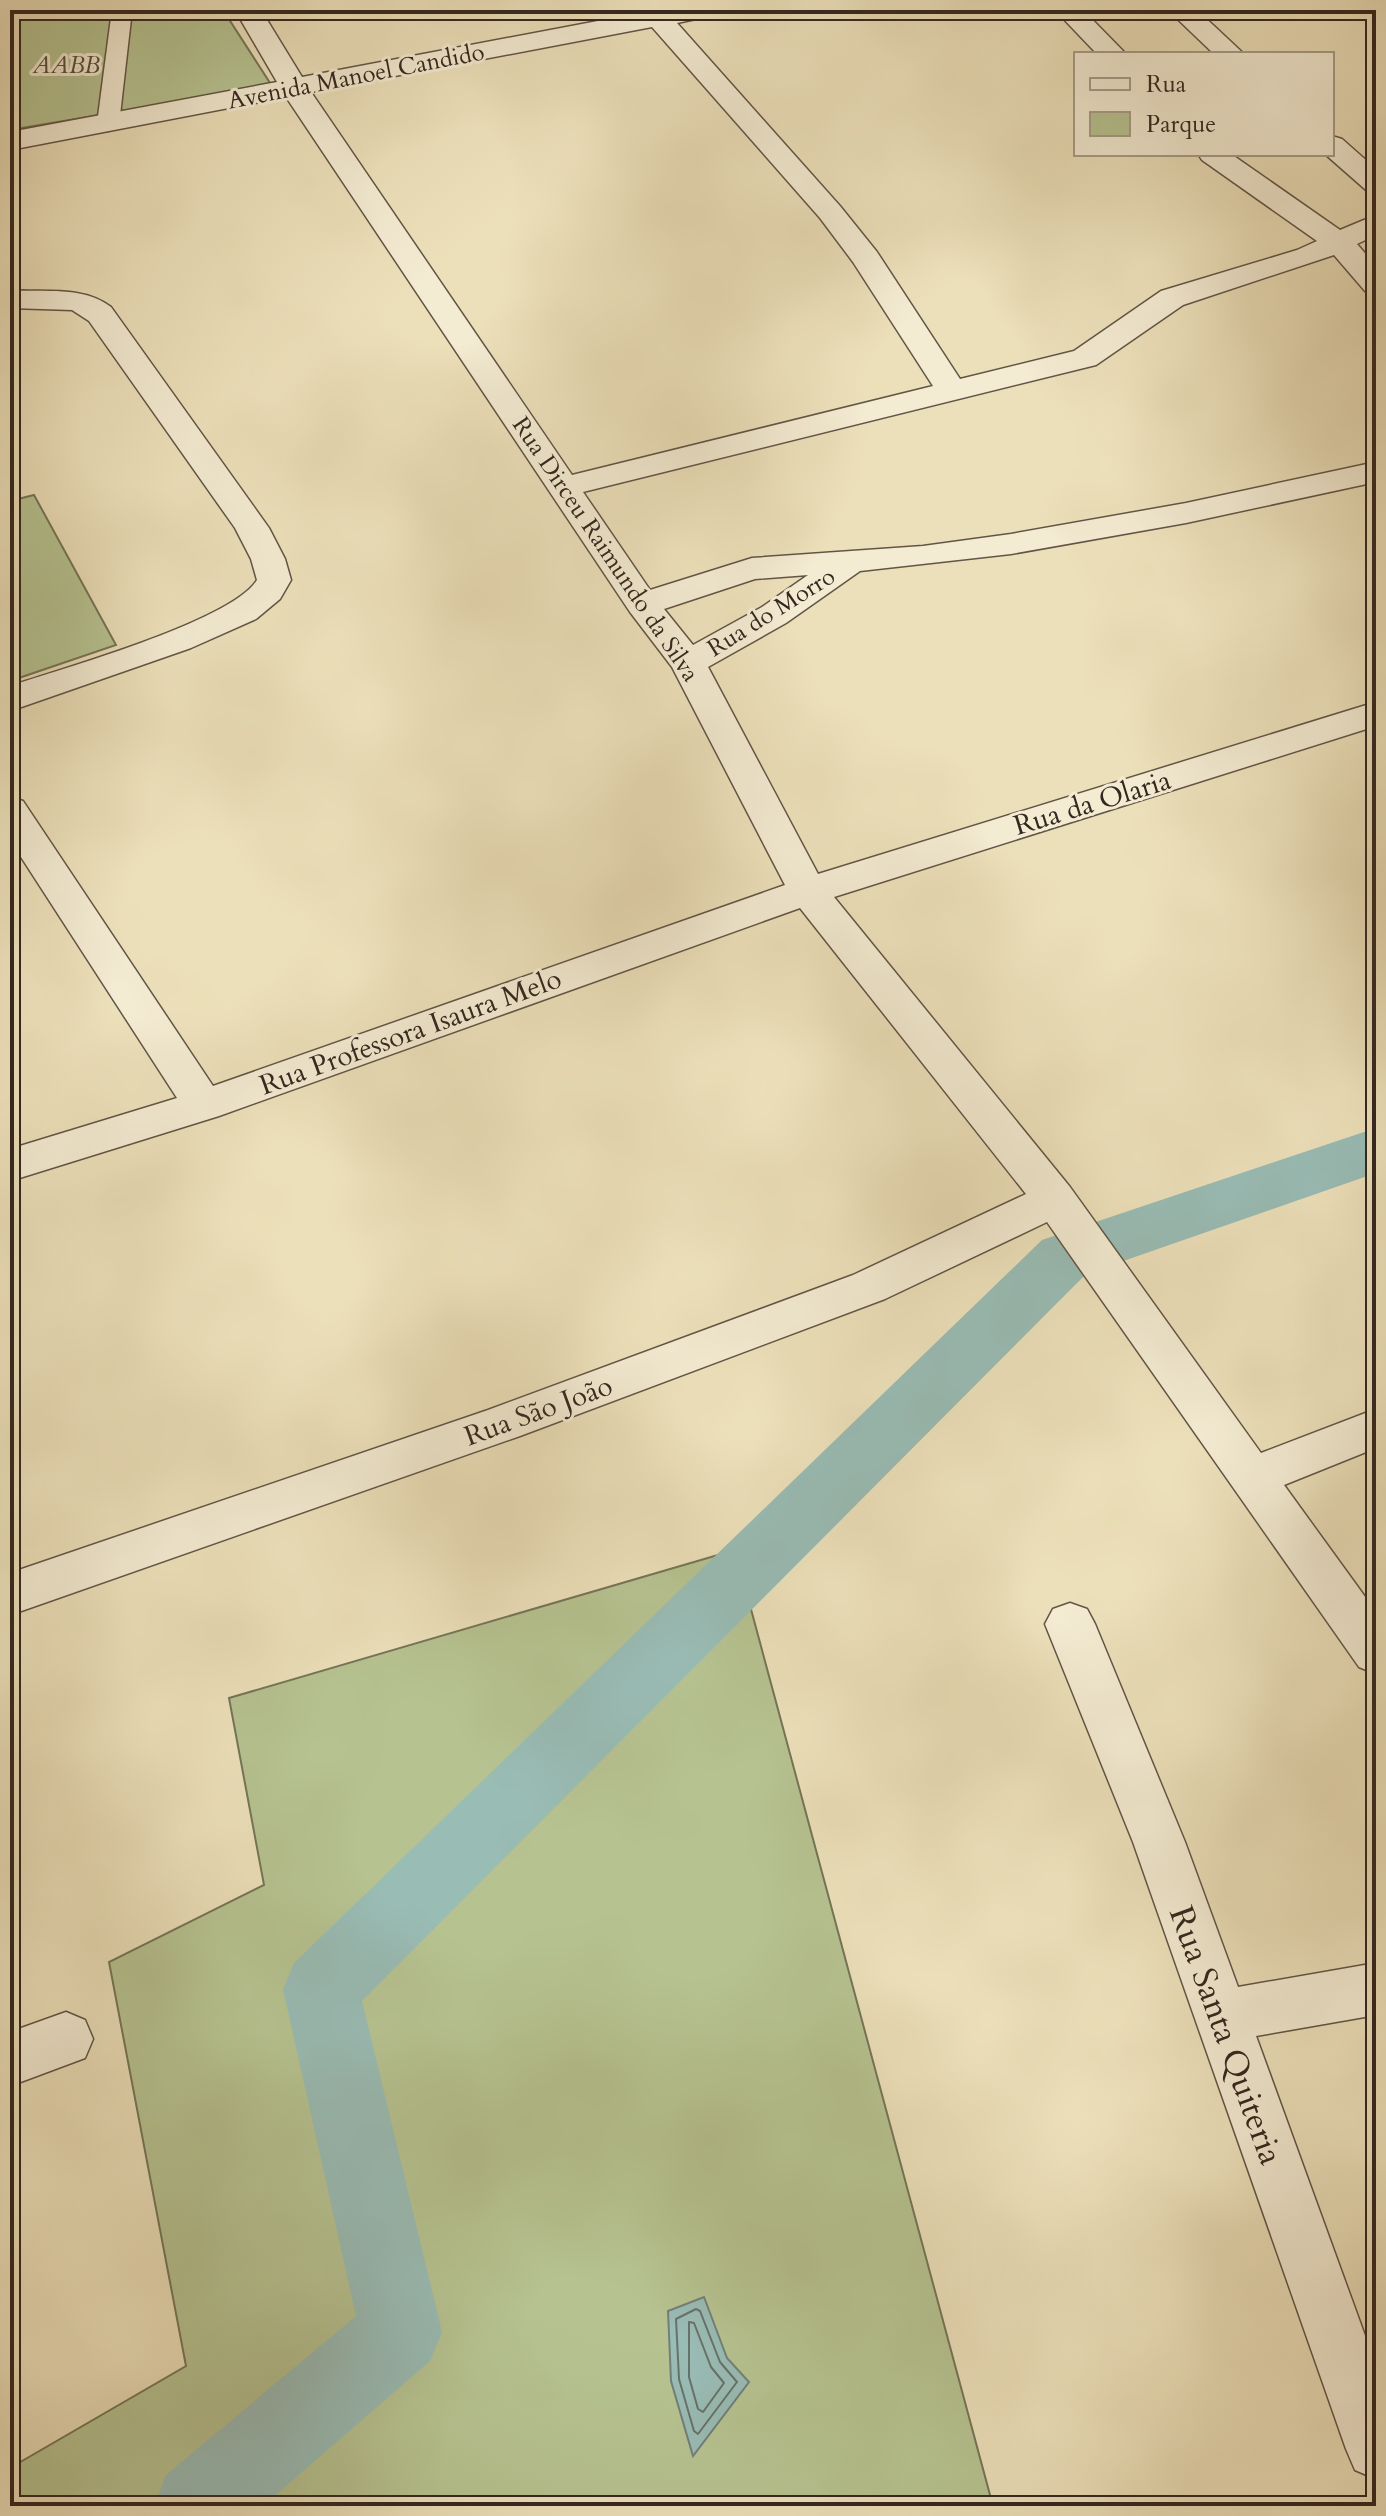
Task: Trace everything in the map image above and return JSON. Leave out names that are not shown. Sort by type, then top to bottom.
[{"type":"street","name":"Rua Dirceu Raimundo da Silva","points":[[248,10],[294,88],[642,604],[688,663],[808,891],[1055,1199],[1376,1652]]},
{"type":"street","name":"Avenida Manoel Candido","points":[[10,141],[294,88],[654,14],[701,10]]},
{"type":"street","points":[[1068,10],[1110,52]]},
{"type":"street","points":[[1181,10],[1228,52]]},
{"type":"street","points":[[654,14],[830,212],[866,258],[952,391]]},
{"type":"street","points":[[1334,147],[1376,184]]},
{"type":"street","points":[[1215,156],[1340,243],[1376,285]]},
{"type":"street","points":[[564,487],[1085,358],[1101,351],[1155,306],[1172,298],[1266,270],[1340,243],[1376,224]]},
{"type":"street","points":[[10,299],[43,302],[62,298],[79,299],[100,314],[252,528],[268,559],[274,580],[268,591],[244,611],[178,640],[10,699]]},
{"type":"street","points":[[642,604],[752,569],[923,556],[1011,544],[1186,513],[1376,472]]},
{"type":"street","name":"Rua do Morro","points":[[688,663],[774,615],[854,560]]},
{"type":"street","name":"Rua da Olaria","points":[[808,891],[1376,714]]},
{"type":"street","points":[[10,810],[204,1105]]},
{"type":"street","name":"Rua Professora Isaura Melo","points":[[10,1165],[204,1105],[808,891]]},
{"type":"street","name":"Rua São João","points":[[10,1594],[504,1423],[869,1287],[1055,1199]]},
{"type":"street","points":[[1252,1477],[1376,1428]]},
{"type":"street","name":"Rua Santa Quiteria","points":[[1070,1624],[1159,1842],[1376,2449]]},
{"type":"street","points":[[1220,2016],[1376,1989]]},
{"type":"street","points":[[10,2059],[66,2039]]},
{"type":"lane","points":[[108,124],[122,10]]},
{"type":"green space","name":"AABB","points":[[10,10],[223,10],[272,86],[10,130]]},
{"type":"green space","points":[[34,495],[116,645],[10,681],[10,501]]},
{"type":"green space","points":[[735,1550],[993,2506],[10,2506],[10,2468],[186,2366],[109,1962],[264,1885],[229,1698]]},
{"type":"water","points":[[704,2297],[727,2358],[749,2382],[693,2456],[671,2381],[668,2311]]},
{"type":"waterway","points":[[197,2506],[401,2332],[321,1989],[1064,1257],[1376,1150]]}]
